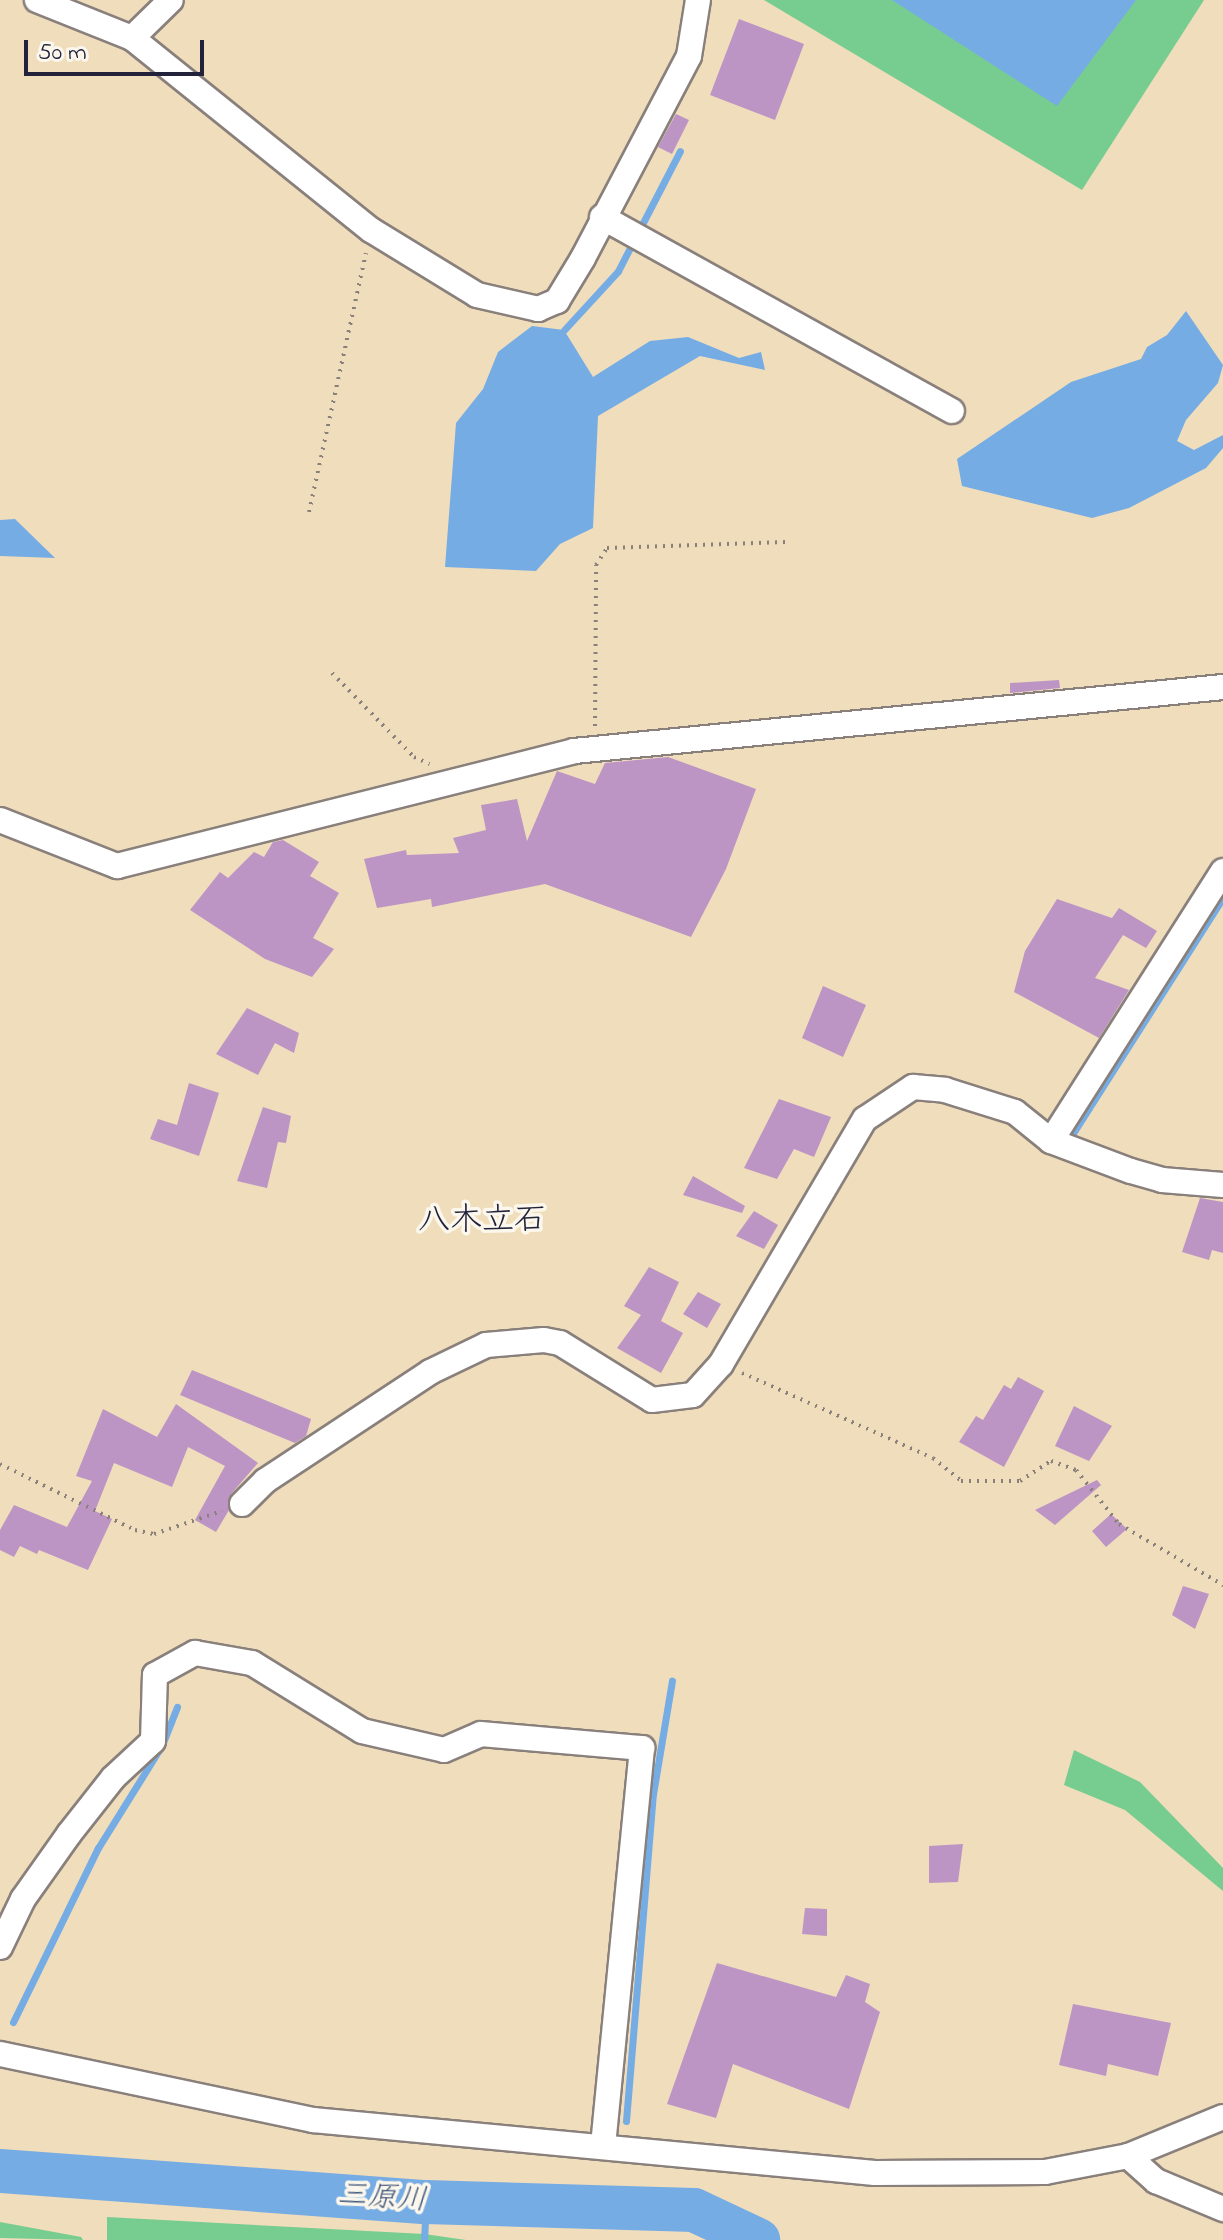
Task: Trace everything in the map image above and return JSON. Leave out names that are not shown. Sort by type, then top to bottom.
[{"type":"street","points":[[37,0],[132,38],[371,230],[477,295],[538,309],[557,301],[689,56],[698,0]]},
{"type":"street","points":[[132,38],[171,0]]},
{"type":"street","points":[[602,217],[952,411]]},
{"type":"street","points":[[0,820],[117,866],[595,749],[1223,687]]},
{"type":"street","points":[[1051,1141],[1223,871]]},
{"type":"street","points":[[242,1504],[265,1481],[430,1372],[486,1345],[560,1343],[652,1400],[693,1395],[721,1364],[865,1119],[890,1099],[913,1087],[945,1090],[1015,1112],[1051,1141],[1162,1180],[1223,1185]]},
{"type":"street","points":[[0,1947],[23,1899],[69,1834],[113,1778],[153,1741],[155,1675],[195,1653],[252,1663],[362,1731],[444,1750],[481,1734],[642,1748],[603,2146]]},
{"type":"street","points":[[0,2054],[313,2120],[875,2173],[1045,2172],[1128,2156],[1223,2117]]},
{"type":"street","points":[[1128,2156],[1156,2181],[1223,2209]]},
{"type":"path","points":[[309,512],[371,230]]},
{"type":"path","points":[[595,749],[596,565],[607,548],[786,542]]},
{"type":"path","points":[[332,673],[414,757],[467,781]]},
{"type":"path","points":[[721,1364],[933,1458],[961,1481],[1020,1481],[1051,1461],[1076,1470],[1119,1524],[1223,1585]]},
{"type":"path","points":[[0,1464],[135,1530],[154,1534],[242,1504]]},
{"type":"green space","points":[[764,0],[1204,0],[1082,190]]},
{"type":"green space","points":[[1074,1750],[1140,1782],[1223,1868],[1223,1891],[1125,1810],[1064,1785]]},
{"type":"green space","points":[[107,2217],[424,2234],[466,2240],[107,2240]]},
{"type":"green space","points":[[0,2222],[81,2237],[83,2240],[0,2238]]},
{"type":"water","points":[[892,0],[1136,0],[1057,106]]},
{"type":"water","points":[[1186,311],[1223,365],[1218,383],[1186,420],[1177,441],[1194,450],[1223,435],[1223,448],[1206,468],[1129,508],[1092,518],[962,486],[957,459],[1071,382],[1141,359],[1147,347],[1167,335]]},
{"type":"water","points":[[532,326],[564,330],[593,377],[650,341],[688,337],[739,358],[761,352],[765,370],[700,356],[598,416],[593,528],[560,544],[536,571],[445,567],[456,423],[483,389],[498,352]]},
{"type":"water","points":[[15,519],[55,558],[0,556],[0,520]]},
{"type":"building","points":[[739,19],[804,44],[775,120],[710,95]]},
{"type":"building","points":[[676,114],[689,120],[672,154],[658,147]]},
{"type":"building","points":[[1059,680],[1060,688],[1010,693],[1010,683]]},
{"type":"building","points":[[668,757],[756,789],[726,869],[691,937],[545,884],[432,907],[431,899],[377,908],[364,859],[406,850],[407,855],[459,853],[453,838],[486,830],[481,805],[517,799],[527,841],[557,771],[595,784],[605,763]]},
{"type":"building","points":[[283,840],[319,862],[310,876],[339,893],[313,938],[334,949],[312,977],[265,959],[190,910],[220,872],[228,878],[254,852],[264,857],[273,842]]},
{"type":"building","points":[[1057,899],[1112,918],[1119,908],[1157,931],[1146,948],[1123,935],[1095,978],[1129,990],[1099,1038],[1014,992],[1025,951]]},
{"type":"building","points":[[823,986],[866,1005],[843,1057],[802,1038]]},
{"type":"building","points":[[247,1008],[299,1033],[294,1053],[275,1043],[258,1075],[216,1054]]},
{"type":"building","points":[[189,1083],[219,1093],[199,1156],[150,1139],[158,1119],[177,1125]]},
{"type":"building","points":[[779,1099],[831,1117],[814,1157],[794,1149],[777,1179],[744,1168]]},
{"type":"building","points":[[263,1107],[291,1116],[286,1143],[278,1142],[267,1188],[237,1181]]},
{"type":"building","points":[[693,1176],[745,1206],[742,1213],[683,1195]]},
{"type":"building","points":[[1200,1198],[1223,1202],[1223,1253],[1212,1250],[1209,1260],[1182,1252]]},
{"type":"building","points":[[754,1211],[778,1225],[764,1249],[736,1236]]},
{"type":"building","points":[[649,1267],[679,1282],[661,1321],[683,1333],[661,1373],[617,1348],[641,1315],[624,1306]]},
{"type":"building","points":[[698,1292],[721,1304],[707,1328],[683,1314]]},
{"type":"building","points":[[192,1370],[311,1419],[306,1436],[295,1443],[180,1395]]},
{"type":"building","points":[[1018,1377],[1044,1391],[1004,1467],[959,1442],[976,1416],[983,1420],[1004,1385],[1011,1389]]},
{"type":"building","points":[[176,1404],[258,1463],[231,1494],[229,1510],[216,1532],[195,1520],[225,1466],[188,1447],[172,1487],[114,1463],[95,1511],[112,1519],[88,1570],[39,1550],[37,1554],[20,1546],[14,1557],[0,1550],[0,1530],[14,1505],[67,1527],[92,1481],[76,1476],[103,1409],[157,1437]]},
{"type":"building","points":[[1074,1406],[1112,1426],[1089,1461],[1055,1446]]},
{"type":"building","points":[[1097,1480],[1101,1485],[1055,1525],[1035,1510]]},
{"type":"building","points":[[1111,1514],[1127,1529],[1106,1547],[1092,1531]]},
{"type":"building","points":[[1183,1586],[1209,1594],[1195,1629],[1172,1615]]},
{"type":"building","points":[[963,1844],[958,1882],[929,1883],[929,1846]]},
{"type":"building","points":[[805,1908],[827,1909],[827,1936],[802,1934]]},
{"type":"building","points":[[717,1963],[836,1997],[846,1975],[870,1984],[865,2002],[880,2012],[849,2109],[733,2064],[716,2118],[667,2104]]},
{"type":"building","points":[[1073,2004],[1171,2023],[1158,2076],[1108,2064],[1106,2076],[1059,2065]]},
{"type":"waterway","points":[[564,330],[618,271],[680,151]]},
{"type":"waterway","points":[[1066,1144],[1223,898]]},
{"type":"waterway","points":[[626,2121],[653,1794],[672,1681]]},
{"type":"waterway","points":[[13,2022],[98,1848],[162,1745],[177,1707]]},
{"type":"waterway","name":"三原川","points":[[0,2171],[426,2202],[694,2210],[758,2240]]},
{"type":"waterway","points":[[424,2240],[426,2202]]},
{"type":"district","name":"八木立石","points":[[482,1222]]}]
